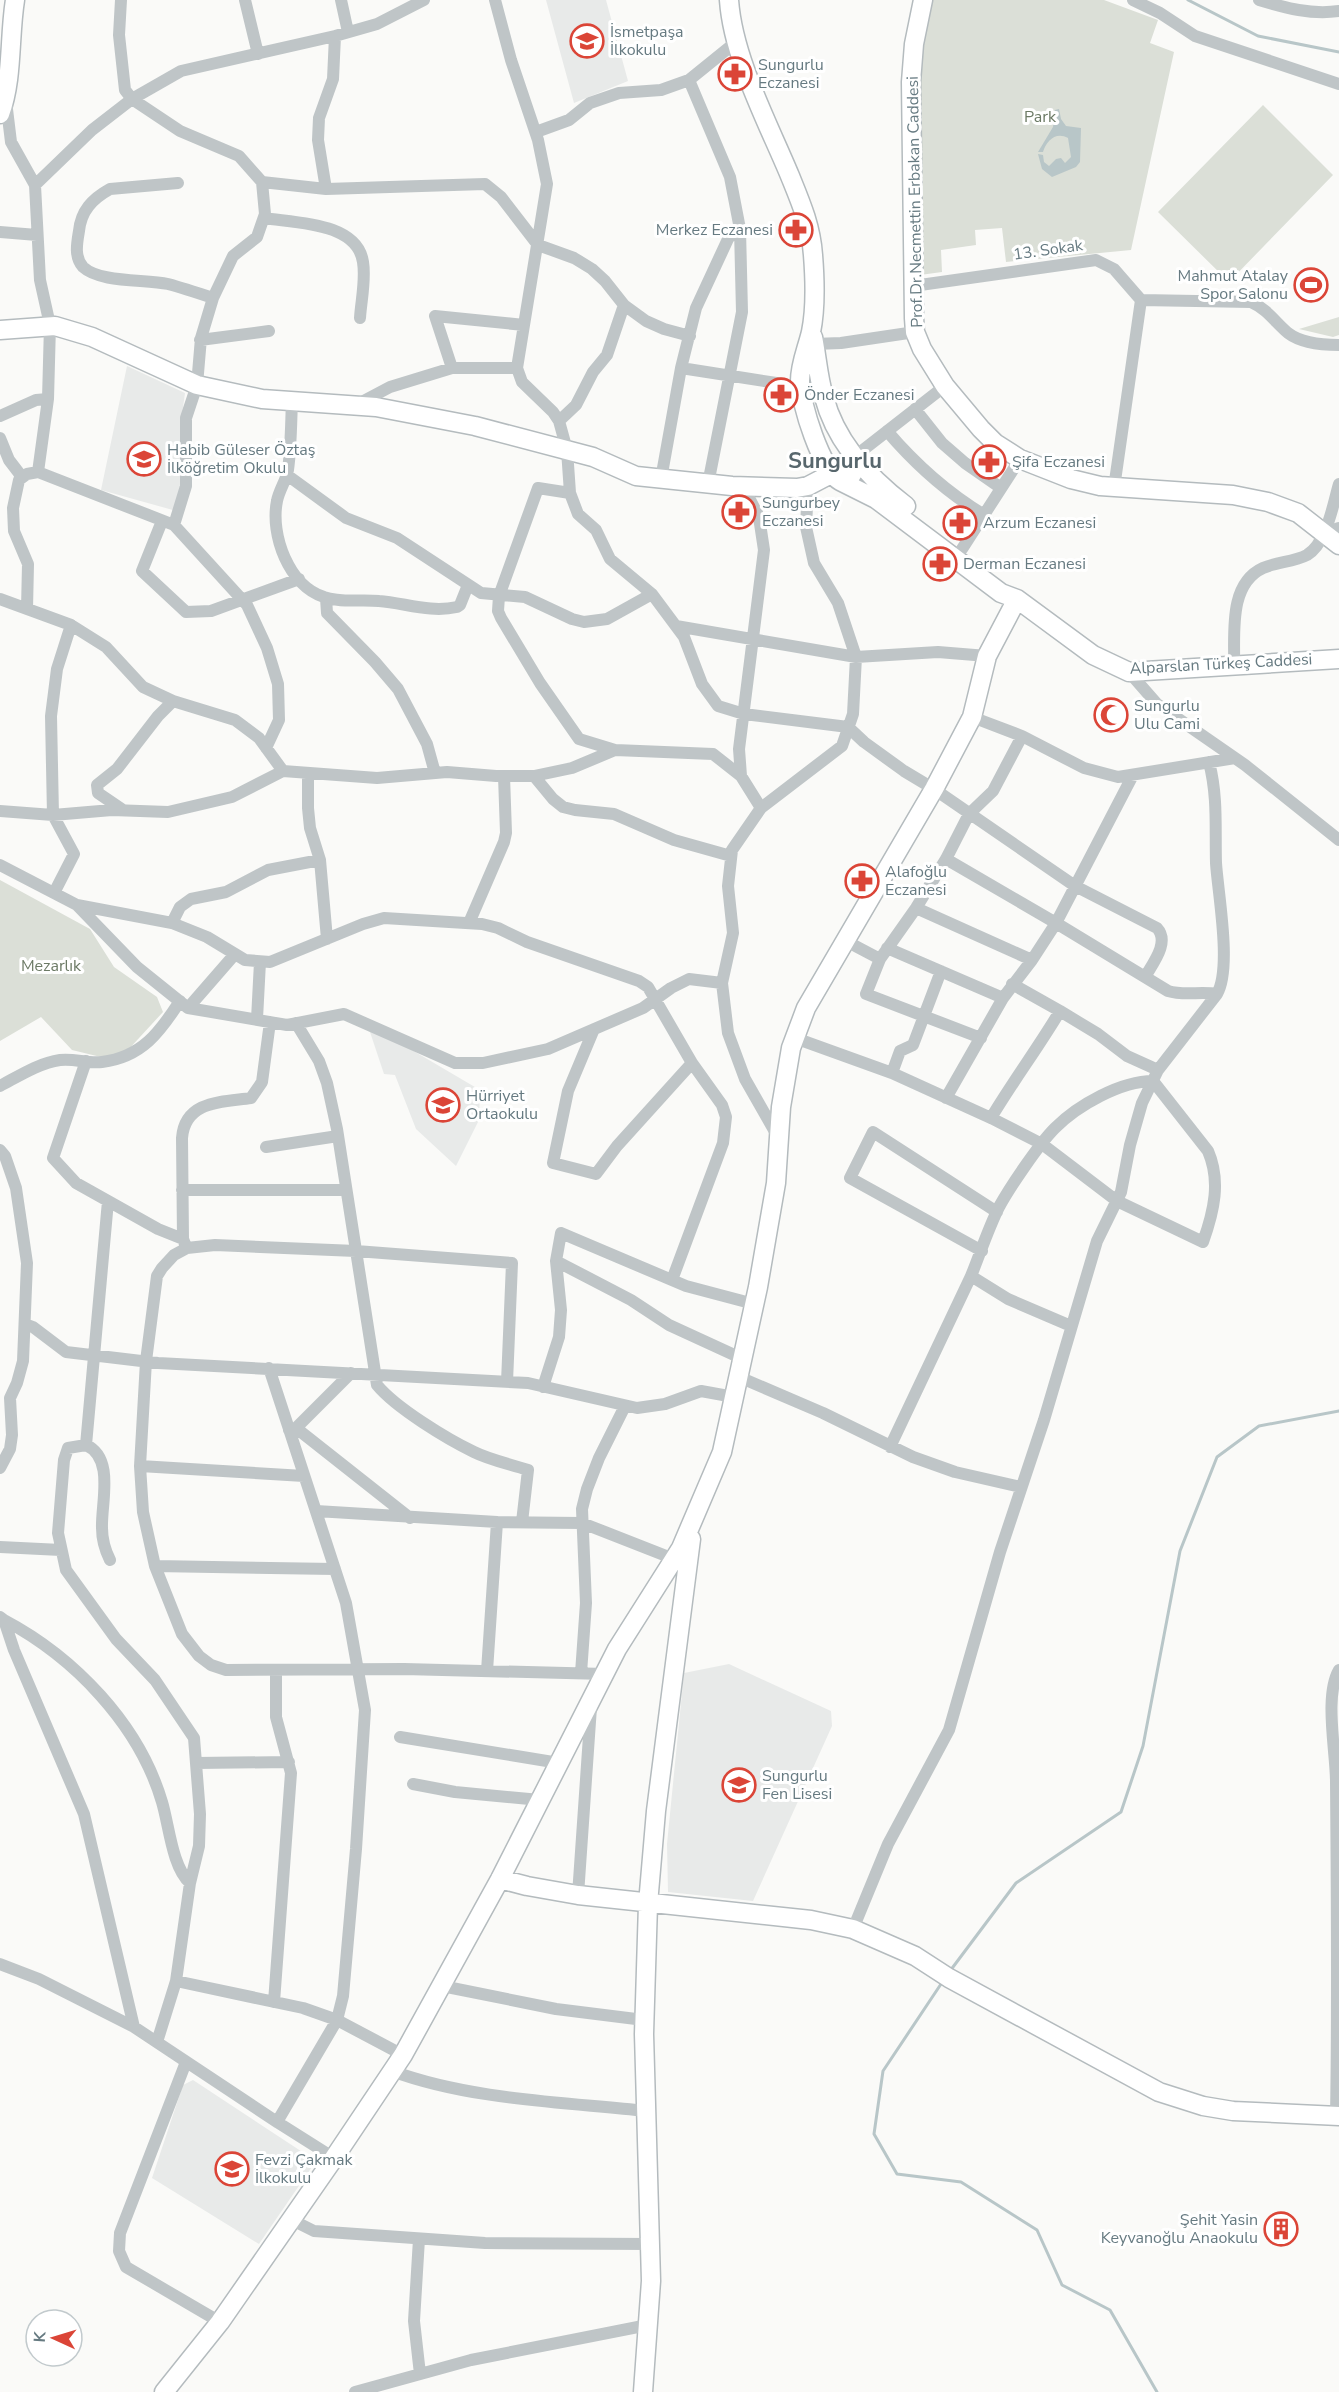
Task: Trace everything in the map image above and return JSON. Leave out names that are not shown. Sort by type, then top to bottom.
[{"type":"street","points":[[15,0],[2,103],[11,142],[35,185],[40,280],[50,325],[48,399],[38,471]]},
{"type":"street","points":[[121,0],[119,35],[125,90],[132,99],[180,131],[239,156],[262,182],[264,218],[257,237],[232,256],[213,298],[200,340],[196,385],[186,418],[186,486],[142,571],[186,612],[211,611],[299,579]]},
{"type":"street","points":[[245,0],[258,54]]},
{"type":"street","points":[[341,0],[348,32]]},
{"type":"street","points":[[35,185],[92,130],[132,99],[181,71],[335,36],[377,24],[423,0]]},
{"type":"street","points":[[495,0],[511,60],[536,132],[547,184],[517,368],[522,381],[559,421],[567,450],[570,493],[578,514],[596,530],[610,559],[652,594],[676,626],[684,637],[702,684],[718,706],[744,714],[848,727],[864,742],[904,771],[934,789],[1075,886],[1157,928],[1160,931],[1162,944],[1145,977]]},
{"type":"street","points":[[729,0],[736,42],[807,218],[812,242],[814,278],[813,337],[801,368],[801,391],[820,452],[836,477]]},
{"type":"street","name":"Prof.Dr.Necmettin Erbakan Caddesi","points":[[923,0],[914,44],[912,82],[915,332],[931,365],[945,386],[995,443],[1020,459],[1085,483],[1114,488],[1253,498],[1298,513],[1332,531],[1339,545]]},
{"type":"street","points":[[1133,0],[1160,13],[1195,36],[1339,84]]},
{"type":"street","points":[[1259,0],[1302,11],[1324,13],[1339,11]]},
{"type":"street","points":[[326,189],[318,140],[319,118],[333,79],[335,36]]},
{"type":"street","points":[[536,132],[569,120],[590,103],[619,93],[661,90],[689,80],[736,42]]},
{"type":"street","points":[[689,80],[730,177],[740,229],[742,312],[708,483]]},
{"type":"street","points":[[262,182],[326,189],[485,184],[501,197],[538,245],[574,258],[592,269],[624,305],[654,325],[690,336]]},
{"type":"street","points":[[178,183],[110,189],[103,192],[80,218],[77,255],[81,265],[93,273],[112,279],[167,284],[213,298]]},
{"type":"street","points":[[264,218],[329,228],[344,234],[355,243],[364,266],[360,318]]},
{"type":"street","points":[[661,479],[681,368],[696,308],[730,235],[740,229]]},
{"type":"street","points":[[0,232],[37,235]]},
{"type":"street","name":"13. Sokak","points":[[913,286],[1096,260],[1114,269],[1142,300]]},
{"type":"street","points":[[1114,488],[1142,300],[1251,302],[1260,306],[1289,334],[1299,339],[1339,345]]},
{"type":"street","points":[[559,421],[576,405],[593,372],[607,355],[624,305]]},
{"type":"street","points":[[452,368],[435,316],[524,325]]},
{"type":"street","points":[[0,330],[50,325],[92,337],[196,385],[262,399],[376,407],[475,426],[593,457],[636,476],[743,486],[797,488],[836,477],[851,476],[852,454]]},
{"type":"street","points":[[200,340],[269,331]]},
{"type":"street","points":[[813,337],[841,344],[915,332]]},
{"type":"street","name":"Alparslan Türkeş Caddesi","points":[[813,337],[828,411],[852,454],[892,496],[1007,583],[1009,596]]},
{"type":"street","points":[[355,406],[390,387],[452,368],[517,368]]},
{"type":"street","points":[[681,368],[783,384],[801,391],[823,394]]},
{"type":"street","points":[[852,454],[887,431],[945,386]]},
{"type":"street","points":[[0,416],[36,400],[48,399]]},
{"type":"street","points":[[292,401],[287,475],[276,502],[277,529],[287,561],[299,579],[313,593],[326,598],[381,601],[425,608],[451,608],[460,605],[468,585]]},
{"type":"street","points":[[915,409],[942,443],[965,463],[1001,488]]},
{"type":"street","points":[[887,431],[911,460],[933,480],[984,515]]},
{"type":"street","points":[[0,438],[9,460],[22,477]]},
{"type":"street","points":[[820,452],[829,441],[852,454]]},
{"type":"street","points":[[962,549],[1020,459]]},
{"type":"street","points":[[27,609],[28,564],[14,531],[13,508],[18,480],[22,477],[38,471],[168,523],[247,605],[267,648],[278,684],[279,720],[266,748]]},
{"type":"street","points":[[287,475],[346,518],[398,538],[481,593],[525,597],[572,620],[584,622],[607,619],[652,594]]},
{"type":"street","name":"Alparslan Türkeş Caddesi","points":[[836,477],[876,499],[1093,655],[1129,672],[1339,659]]},
{"type":"street","points":[[1234,665],[1236,606],[1247,582],[1262,568],[1308,554],[1332,531],[1339,484]]},
{"type":"street","points":[[741,776],[739,749],[764,550],[759,517],[743,486]]},
{"type":"street","points":[[779,1138],[745,1079],[734,1051],[728,1033],[722,983],[733,933],[728,886],[732,850],[761,808],[842,746],[853,714],[856,657],[838,603],[814,564],[806,527],[808,486]]},
{"type":"street","points":[[570,493],[538,488],[499,596],[498,611],[501,618],[540,683],[579,739],[615,750],[713,754],[741,776],[761,808]]},
{"type":"street","points":[[170,2385],[220,2322],[403,2055],[500,1879],[617,1649],[681,1548],[722,1452],[739,1377],[776,1183],[781,1107],[795,1038],[806,1008],[934,789],[972,717],[990,650],[1009,596]]},
{"type":"street","points":[[326,598],[327,613],[398,689],[427,744],[435,773]]},
{"type":"street","points":[[0,599],[71,625],[106,647],[143,687],[173,702],[235,720],[259,738],[283,771]]},
{"type":"street","points":[[54,893],[74,854],[53,815],[51,716],[57,669],[71,625]]},
{"type":"street","points":[[676,626],[856,657],[990,650]]},
{"type":"street","points":[[1129,672],[1157,704],[1235,758],[1339,840]]},
{"type":"street","points":[[124,810],[98,793],[97,785],[117,769],[158,716],[173,702]]},
{"type":"street","points":[[972,717],[1022,736],[1084,768],[1118,777],[1235,758]]},
{"type":"street","points":[[981,1038],[866,994],[884,953],[916,908],[946,859],[969,814],[993,791],[1022,736]]},
{"type":"street","points":[[0,811],[53,815],[124,810],[168,812],[232,797],[283,771],[377,778],[435,773],[534,776],[572,768],[615,750]]},
{"type":"street","points":[[853,1929],[888,1844],[949,1730],[1097,1241],[1121,1192],[1130,1145],[1142,1103],[1155,1076],[1217,994],[1223,979],[1222,919],[1216,861],[1217,806],[1209,762]]},
{"type":"street","points":[[308,773],[310,828],[320,860],[327,939]]},
{"type":"street","points":[[946,1098],[1003,998],[1056,923],[1133,775]]},
{"type":"street","points":[[469,923],[504,842],[506,833],[504,776]]},
{"type":"street","points":[[534,776],[552,800],[564,807],[614,814],[674,840],[731,856]]},
{"type":"street","points":[[946,859],[1174,993],[1217,994]]},
{"type":"street","points":[[172,923],[180,907],[191,899],[226,892],[268,870],[320,860]]},
{"type":"street","points":[[0,865],[77,905],[172,923],[207,937],[245,960],[270,962],[363,924],[384,918],[498,927],[527,942],[639,981],[648,987],[692,1064],[722,1105],[726,1117],[723,1143],[672,1280]]},
{"type":"street","points":[[77,905],[137,967],[184,1004],[287,1025],[344,1014],[455,1063],[483,1063],[548,1049],[643,1008],[671,988],[689,979],[722,983]]},
{"type":"street","points":[[916,908],[1032,960]]},
{"type":"street","points":[[844,940],[941,971],[1003,998]]},
{"type":"street","points":[[0,1086],[31,1070],[60,1060],[103,1062],[129,1054],[148,1044],[184,1004],[236,954]]},
{"type":"street","points":[[257,1020],[260,962]]},
{"type":"street","points":[[892,1073],[900,1051],[913,1045],[941,971]]},
{"type":"street","points":[[795,1038],[892,1073],[991,1118],[1042,1144],[1117,1201],[1203,1242],[1210,1220],[1216,1185],[1214,1163],[1155,1076],[1098,1034],[1012,984]]},
{"type":"street","points":[[991,1118],[1060,1011]]},
{"type":"street","points":[[270,1022],[262,1082],[251,1098],[205,1105],[194,1112],[186,1122],[182,1138],[185,1244],[157,1276],[147,1361],[140,1466],[142,1512],[155,1566],[182,1634],[199,1656],[211,1665],[226,1670],[605,1674]]},
{"type":"street","points":[[296,1023],[319,1061],[327,1083],[338,1136],[375,1375],[380,1389],[439,1432],[475,1453],[528,1470],[522,1522]]},
{"type":"street","points":[[594,1029],[568,1091],[553,1162],[596,1174],[617,1146],[692,1064]]},
{"type":"street","points":[[86,1061],[53,1158],[76,1183],[185,1244],[356,1251],[512,1263],[507,1382]]},
{"type":"street","points":[[890,1447],[971,1276],[997,1212],[1042,1144],[1065,1119],[1114,1088],[1155,1076]]},
{"type":"street","points":[[982,1251],[850,1178],[873,1131],[997,1212]]},
{"type":"street","points":[[266,1147],[338,1136]]},
{"type":"street","points":[[0,1149],[6,1156],[16,1188],[27,1263],[23,1361],[17,1383],[5,1398],[12,1435],[10,1449],[0,1468]]},
{"type":"street","points":[[183,1190],[346,1190]]},
{"type":"street","points":[[86,1445],[108,1201]]},
{"type":"street","points":[[543,1387],[559,1337],[560,1301],[556,1261],[561,1233],[672,1280],[754,1304]]},
{"type":"street","points":[[556,1261],[631,1300],[669,1325],[742,1359]]},
{"type":"street","points":[[971,1276],[1008,1299],[1071,1326]]},
{"type":"street","points":[[25,1324],[33,1327],[66,1352],[147,1361],[507,1382],[543,1387],[637,1408],[665,1404],[701,1391],[734,1397]]},
{"type":"street","points":[[269,1368],[292,1429],[304,1476],[346,1603],[364,1710],[344,1984],[337,2020],[277,2122]]},
{"type":"street","points":[[292,1429],[351,1373]]},
{"type":"street","points":[[739,1377],[823,1413],[890,1447],[955,1472],[1021,1487]]},
{"type":"street","points":[[581,1673],[586,1603],[582,1509],[599,1458],[625,1407]]},
{"type":"street","points":[[292,1429],[410,1518]]},
{"type":"street","points":[[110,1560],[102,1534],[104,1476],[101,1461],[94,1449],[86,1445],[68,1448],[64,1460],[58,1533],[66,1570],[116,1639],[155,1680],[194,1738],[200,1814],[199,1846],[190,1883],[176,1981],[157,2042]]},
{"type":"street","points":[[140,1466],[304,1476]]},
{"type":"street","points":[[316,1511],[497,1522],[582,1523],[674,1559]]},
{"type":"street","points":[[643,2392],[651,2281],[644,2020],[648,1904],[656,1811],[684,1583],[695,1515]]},
{"type":"street","points":[[487,1671],[497,1522]]},
{"type":"street","points":[[0,1547],[60,1550]]},
{"type":"street","points":[[155,1566],[335,1569]]},
{"type":"street","points":[[2,1619],[31,1634],[56,1654],[100,1696],[128,1729],[148,1766],[162,1800],[177,1860],[183,1877],[190,1883]]},
{"type":"street","points":[[2,1619],[6,1646],[84,1814],[134,2027]]},
{"type":"street","points":[[274,2002],[290,1797],[289,1762],[276,1717],[276,1670]]},
{"type":"street","points":[[500,1879],[578,1895],[811,1920],[853,1929],[915,1956],[949,1978],[1132,2079],[1181,2100],[1233,2111],[1338,2116],[1336,1796],[1331,1694],[1339,1670]]},
{"type":"street","points":[[578,1895],[591,1700]]},
{"type":"street","points":[[400,1737],[559,1763]]},
{"type":"street","points":[[196,1763],[289,1762]]},
{"type":"street","points":[[413,1784],[466,1793],[540,1800]]},
{"type":"street","points":[[0,1965],[39,1979],[134,2027],[334,2158]]},
{"type":"street","points":[[176,1981],[303,2008],[337,2020],[403,2055]]},
{"type":"street","points":[[442,1986],[556,2009],[644,2020]]},
{"type":"street","points":[[186,2062],[120,2233],[119,2251],[126,2267],[220,2322]]},
{"type":"street","points":[[392,2072],[439,2085],[482,2093],[646,2111]]},
{"type":"street","points":[[290,2219],[314,2231],[419,2239],[484,2243],[650,2244]]},
{"type":"street","points":[[419,2239],[414,2321],[420,2374]]},
{"type":"street","points":[[355,2392],[471,2360],[648,2325]]},
{"type":"shaded area","name":"İsmetpaşa İlkokulu","points":[[546,0],[606,0],[628,81],[574,103]]},
{"type":"shaded area","points":[[1059,109],[1061,119],[1066,126],[1081,128],[1080,162],[1076,167],[1052,177],[1042,169],[1038,154],[1043,155],[1044,162],[1049,166],[1056,159],[1061,158],[1065,163],[1071,157],[1068,138],[1064,136],[1052,138],[1046,144],[1043,152],[1038,152],[1053,127],[1055,110]]},
{"type":"shaded area","name":"Habib Güleser Öztaş İlköğretim Okulu","points":[[127,366],[185,393],[180,429],[180,512],[101,490]]},
{"type":"shaded area","name":"Hürriyet Ortaokulu","points":[[369,1029],[383,1033],[480,1090],[479,1120],[456,1166],[416,1129],[395,1075],[384,1074]]},
{"type":"shaded area","name":"Sungurlu Fen Lisesi","points":[[729,1664],[831,1711],[832,1726],[753,1901],[668,1892],[667,1844],[684,1673]]},
{"type":"shaded area","name":"Fevzi Çakmak İlkokulu","points":[[193,2080],[316,2161],[259,2244],[152,2178],[183,2085]]},
{"type":"green space","name":"Park","points":[[929,0],[1104,0],[1158,20],[1150,43],[1174,52],[1131,250],[1006,262],[1002,228],[975,230],[976,245],[941,250],[942,272],[920,275],[918,83]]},
{"type":"green space","points":[[1263,105],[1333,175],[1229,282],[1158,212]]},
{"type":"green space","points":[[1339,317],[1339,335],[1333,337],[1299,329]]},
{"type":"green space","name":"Mezarlık","points":[[0,880],[90,929],[114,967],[157,997],[163,1012],[128,1050],[105,1058],[72,1050],[41,1017],[0,1041]]},
{"type":"waterway","points":[[1188,0],[1258,36],[1339,52]]},
{"type":"waterway","points":[[950,1971],[1016,1883],[1121,1812],[1143,1746],[1180,1551],[1217,1457],[1259,1426],[1339,1411]]},
{"type":"waterway","points":[[943,1981],[883,2071],[874,2134],[897,2174],[961,2182],[1037,2230],[1062,2285],[1110,2310],[1157,2392]]},
{"type":"place","name":"İsmetpaşa İlkokulu","points":[[587,41]]},
{"type":"place","name":"Sungurlu Eczanesi","points":[[735,74]]},
{"type":"place","name":"Merkez Eczanesi","points":[[796,230]]},
{"type":"place","name":"Mahmut Atalay Spor Salonu","points":[[1311,285]]},
{"type":"place","name":"Önder Eczanesi","points":[[781,395]]},
{"type":"place","name":"Habib Güleser Öztaş İlköğretim Okulu","points":[[144,459]]},
{"type":"place","name":"Şifa Eczanesi","points":[[989,462]]},
{"type":"place","name":"Sungurbey Eczanesi","points":[[739,512]]},
{"type":"place","name":"Arzum Eczanesi","points":[[960,523]]},
{"type":"place","name":"Derman Eczanesi","points":[[940,564]]},
{"type":"place","name":"Sungurlu Ulu Cami","points":[[1111,715]]},
{"type":"place","name":"Alafoğlu Eczanesi","points":[[862,881]]},
{"type":"place","name":"Hürriyet Ortaokulu","points":[[443,1105]]},
{"type":"place","name":"Sungurlu Fen Lisesi","points":[[739,1785]]},
{"type":"place","name":"Fevzi Çakmak İlkokulu","points":[[232,2169]]},
{"type":"place","name":"Şehit Yasin Keyvanoğlu Anaokulu","points":[[1281,2229]]},
{"type":"district","name":"Sungurlu","points":[[835,461]]}]
